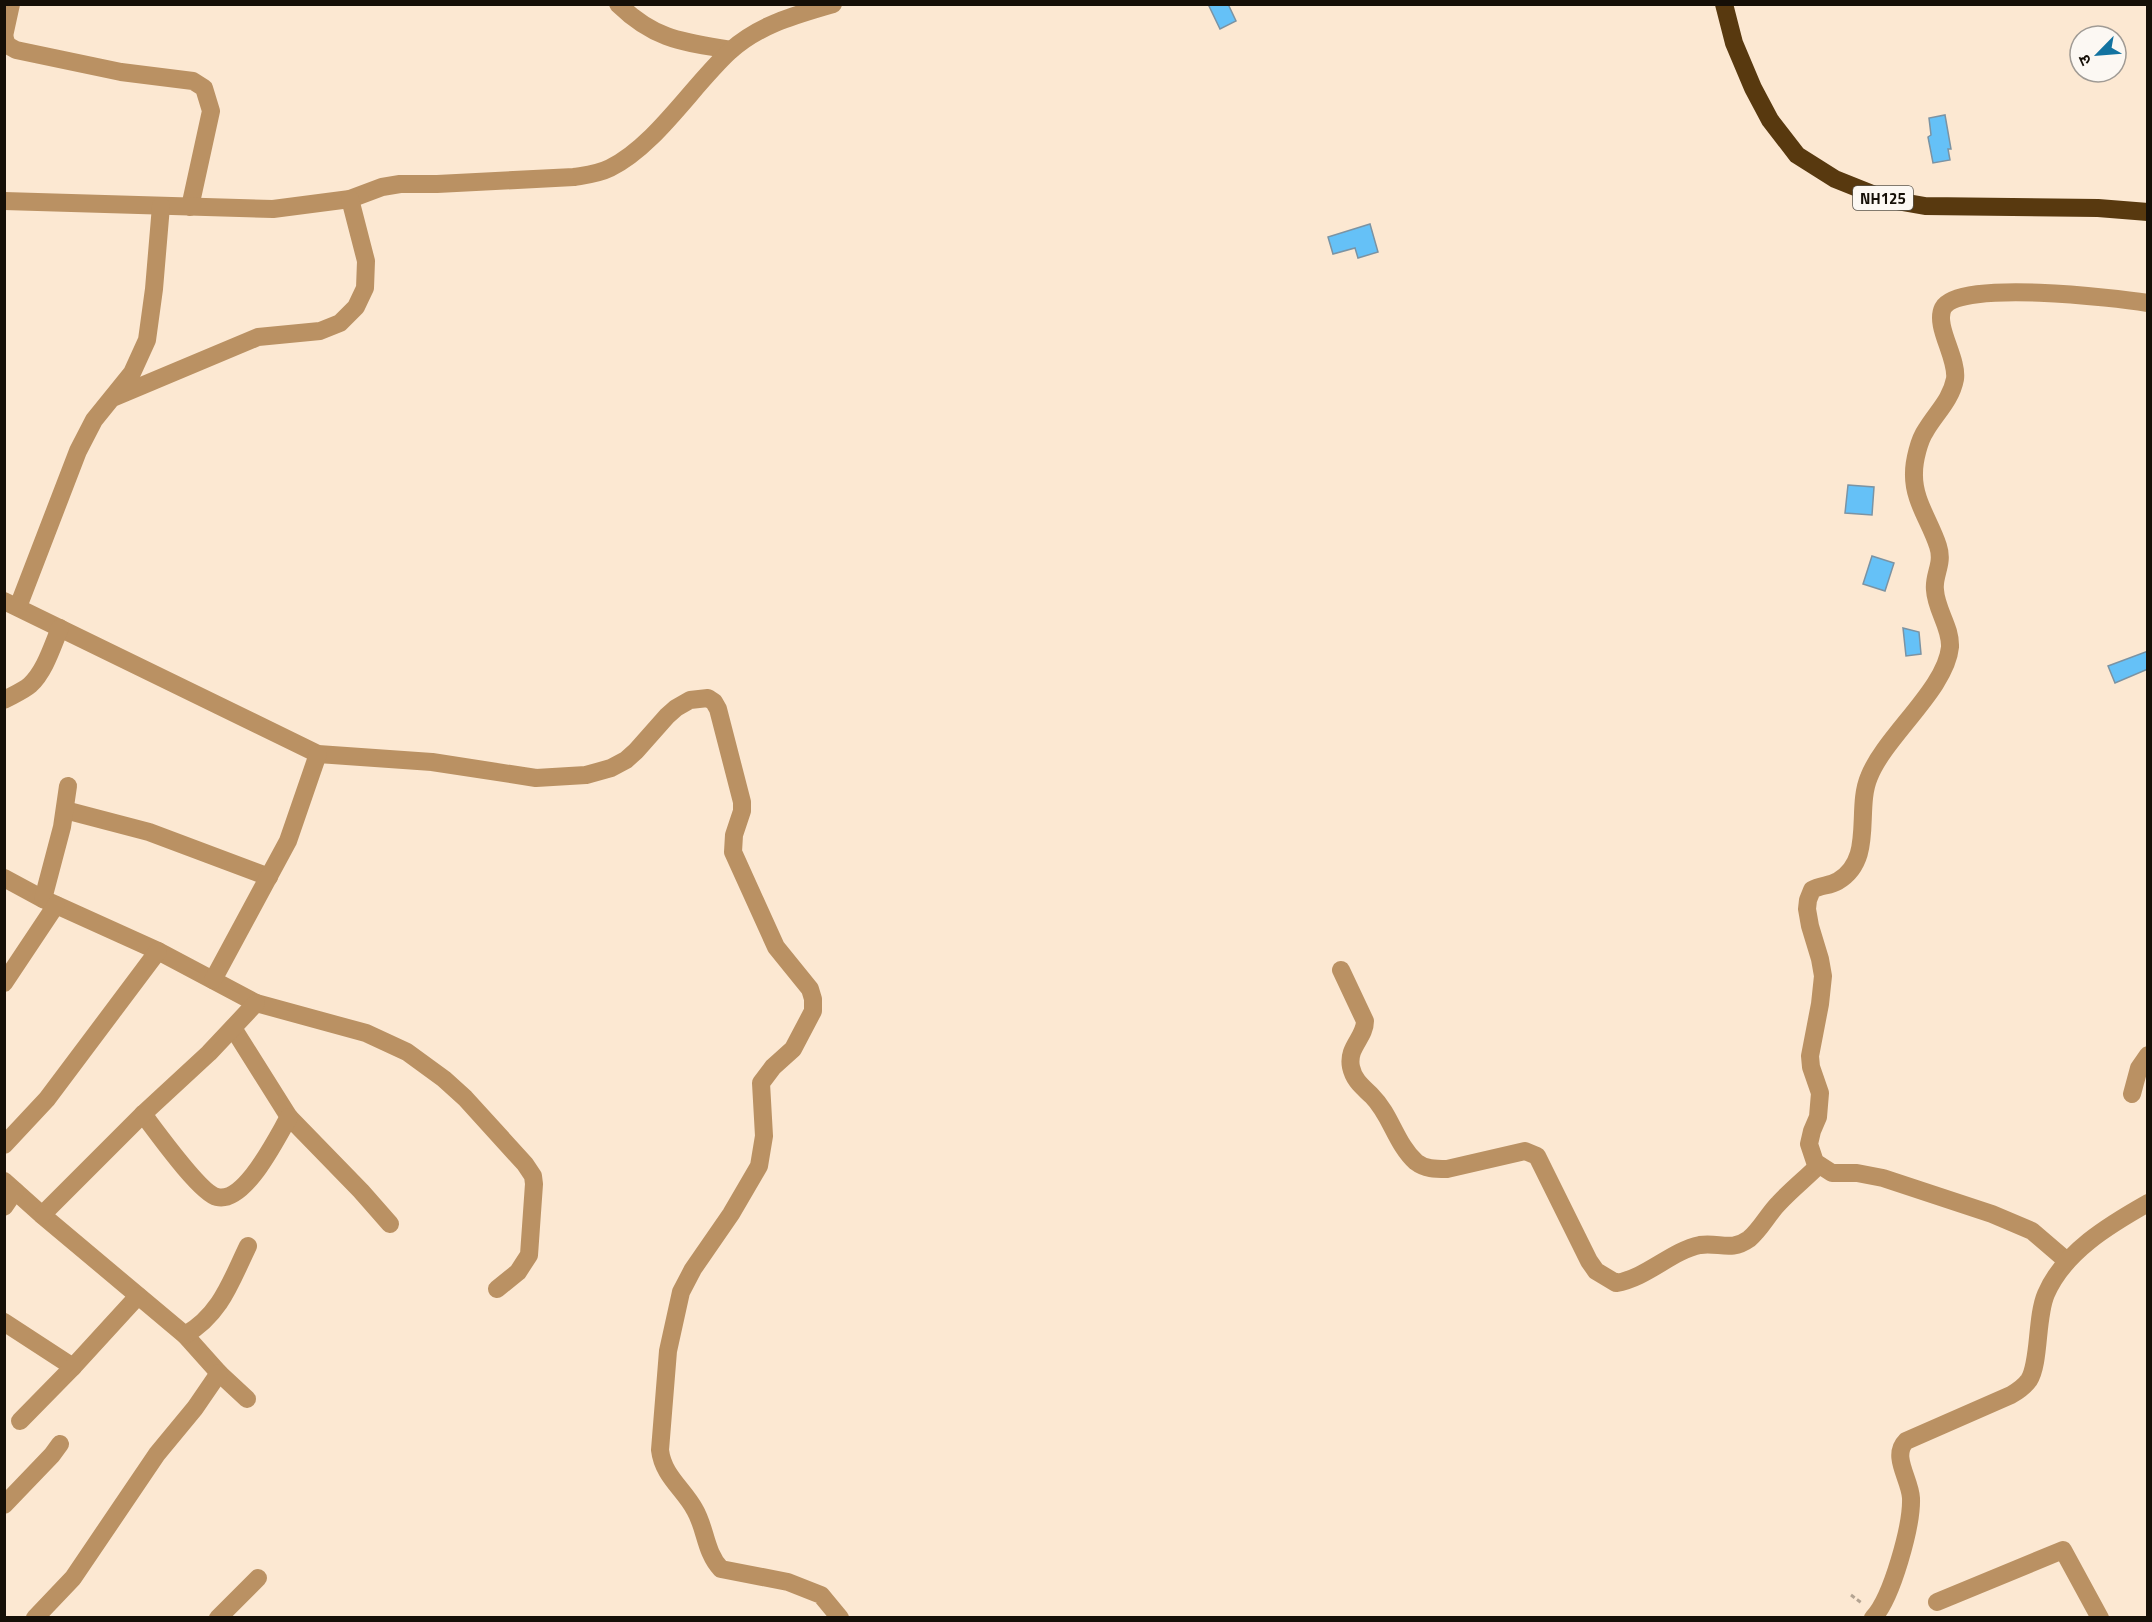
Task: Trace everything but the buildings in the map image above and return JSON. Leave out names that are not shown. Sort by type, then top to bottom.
[{"type":"highway","name":"NH125","points":[[1724,4],[1734,44],[1770,120],[1797,155],[1835,179],[1886,199],[1925,206],[2098,208],[2148,212]]},
{"type":"street","points":[[11,4],[4,36],[7,45],[16,50],[122,72],[194,81],[204,88],[211,111],[190,207]]},
{"type":"street","points":[[618,4],[646,28],[661,36],[731,50]]},
{"type":"street","points":[[4,201],[273,209],[350,199],[382,187],[400,184],[574,177],[603,171],[630,155],[647,140],[731,50],[749,36],[782,18],[833,4]]},
{"type":"street","points":[[113,397],[258,337],[320,331],[340,323],[356,307],[365,288],[366,261],[350,199]]},
{"type":"street","points":[[161,206],[147,340],[132,373],[94,420],[78,451],[11,604],[318,754],[432,762],[536,778],[586,775],[611,768],[626,760],[667,716],[690,700],[708,698],[718,709],[742,802],[742,811],[734,835],[733,852],[776,946],[810,988],[813,1011],[793,1049],[773,1067],[761,1083],[764,1136],[759,1166],[731,1214],[693,1269],[681,1292],[668,1351],[661,1460],[671,1478],[696,1510],[705,1531],[709,1552],[721,1569],[736,1574],[788,1582],[821,1595],[840,1617]]},
{"type":"street","points":[[2067,1261],[2032,1231],[1992,1214],[1883,1178],[1857,1173],[1832,1173],[1819,1165],[1811,1154],[1809,1144],[1818,1117],[1820,1099],[1810,1056],[1820,1004],[1822,976],[1820,959],[1810,926],[1808,900],[1812,890],[1835,883],[1851,868],[1863,840],[1863,798],[1875,763],[1932,687],[1947,661],[1950,646],[1948,634],[1935,590],[1940,567],[1939,547],[1918,502],[1914,483],[1914,470],[1922,436],[1943,407],[1955,380],[1955,371],[1942,323],[1943,309],[1947,304],[1964,296],[2041,292],[2148,303]]},
{"type":"street","points":[[4,700],[29,685],[36,678],[60,628]]},
{"type":"street","points":[[213,980],[288,841],[318,754]]},
{"type":"street","points":[[4,983],[49,902],[68,786]]},
{"type":"street","points":[[65,810],[149,832],[269,877]]},
{"type":"street","points":[[4,878],[49,902],[158,951],[256,1003],[366,1033],[407,1052],[444,1079],[465,1098],[525,1164],[533,1176],[529,1255],[518,1272],[497,1289]]},
{"type":"street","points":[[4,1145],[47,1099],[158,951]]},
{"type":"street","points":[[1341,970],[1365,1021],[1365,1029],[1350,1052],[1355,1079],[1380,1106],[1405,1149],[1415,1161],[1424,1167],[1447,1169],[1525,1151],[1537,1156],[1589,1261],[1596,1271],[1607,1279],[1616,1282],[1625,1281],[1699,1245],[1728,1247],[1738,1245],[1750,1238],[1778,1204],[1819,1165]]},
{"type":"street","points":[[42,1215],[256,1003]]},
{"type":"street","points":[[233,1028],[289,1117],[390,1224]]},
{"type":"street","points":[[2132,1094],[2139,1068],[2148,1055]]},
{"type":"street","points":[[143,1114],[181,1164],[210,1194],[218,1198],[227,1197],[254,1176],[289,1117]]},
{"type":"street","points":[[4,1207],[10,1186],[185,1335],[219,1373],[247,1399]]},
{"type":"street","points":[[1873,1617],[1883,1605],[1890,1587],[1904,1543],[1911,1506],[1910,1492],[1900,1458],[1901,1446],[1906,1441],[2012,1395],[2023,1388],[2030,1379],[2033,1368],[2040,1316],[2046,1294],[2067,1261],[2086,1244],[2148,1203]]},
{"type":"street","points":[[185,1335],[200,1326],[223,1300],[248,1246]]},
{"type":"street","points":[[20,1421],[74,1367],[138,1296]]},
{"type":"street","points":[[4,1322],[74,1367]]},
{"type":"street","points":[[35,1617],[73,1578],[157,1454],[195,1408],[219,1373]]},
{"type":"street","points":[[4,1505],[46,1463],[60,1444]]},
{"type":"street","points":[[1937,1602],[2063,1550],[2100,1617]]},
{"type":"street","points":[[218,1617],[258,1578]]}]
